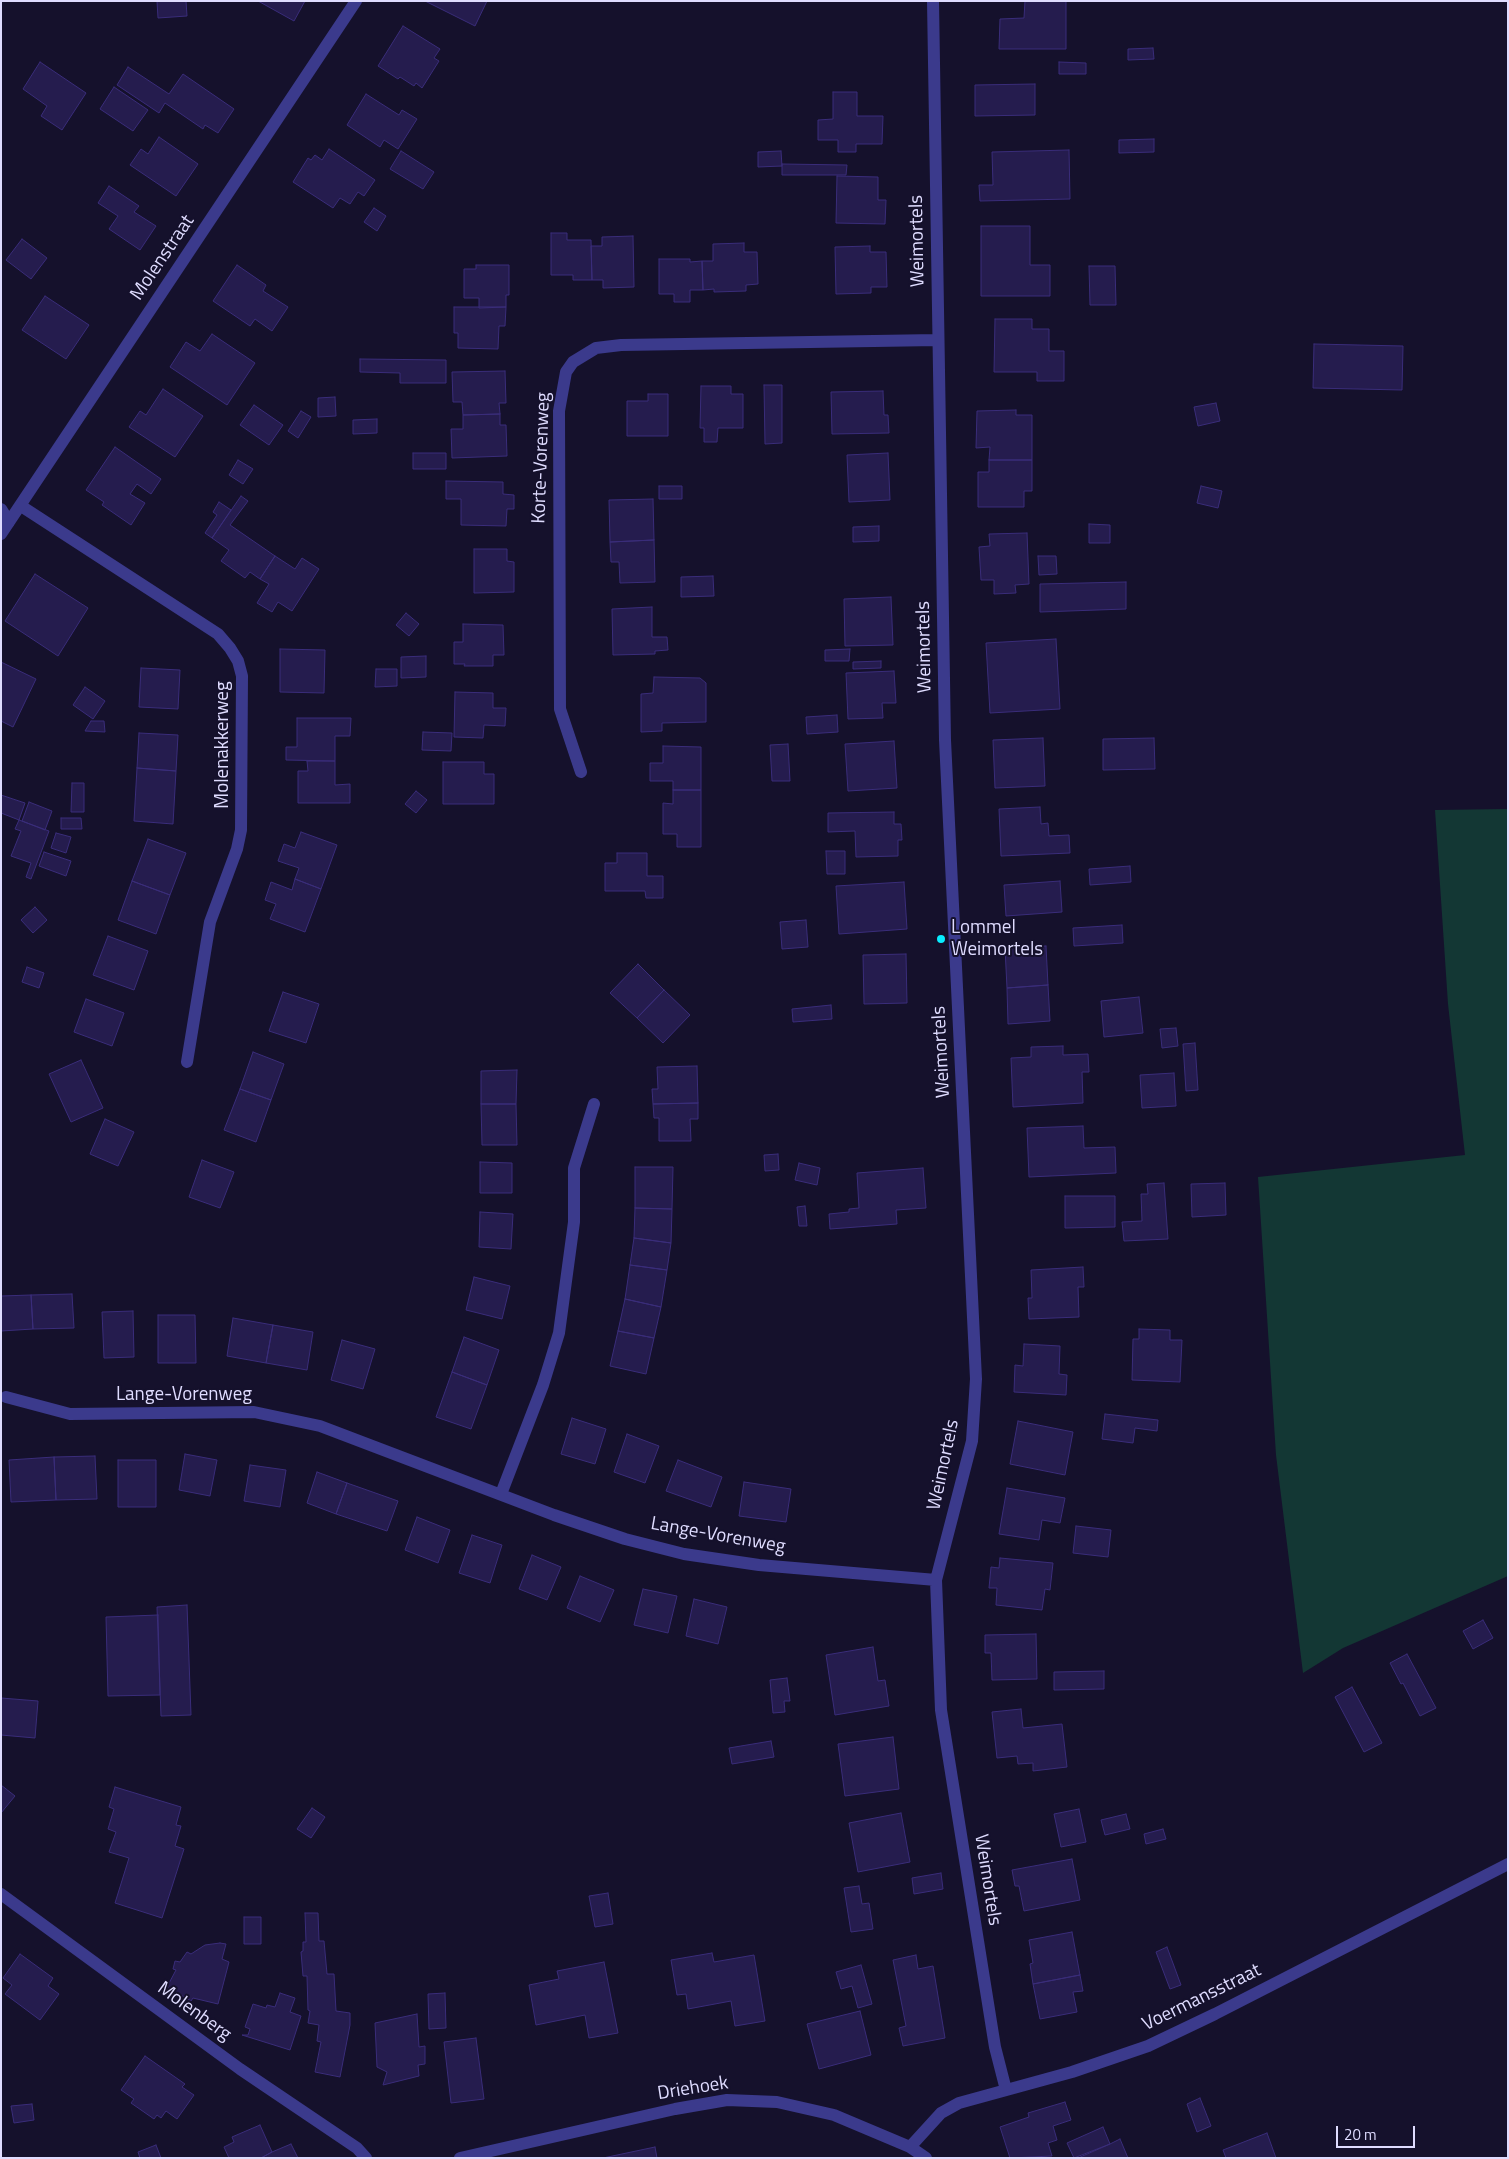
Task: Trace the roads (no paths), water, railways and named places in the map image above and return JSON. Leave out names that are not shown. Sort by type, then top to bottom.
[{"type":"street","name":"Molenstraat","points":[[1,534],[356,1]]},
{"type":"street","name":"Weimortels","points":[[933,1],[945,740],[976,1379],[972,1441],[936,1580],[941,1710],[995,2047],[1006,2090]]},
{"type":"street","name":"Korte-Vorenweg","points":[[581,772],[560,708],[558,411],[566,372],[573,362],[596,348],[621,345],[938,340]]},
{"type":"street","name":"Molenakkerweg","points":[[21,506],[218,634],[238,661],[242,676],[241,830],[237,849],[210,922],[187,1062]]},
{"type":"street","points":[[1,509],[9,522]]},
{"type":"street","points":[[501,1494],[543,1385],[559,1333],[574,1222],[574,1168],[594,1104]]},
{"type":"street","name":"Lange-Vorenweg","points":[[6,1397],[70,1414],[254,1412],[320,1426],[554,1515],[625,1539],[684,1554],[759,1565],[936,1580]]},
{"type":"street","name":"Voermansstraat","points":[[910,2147],[941,2112],[959,2103],[1072,2072],[1148,2046],[1215,2014],[1508,1864]]},
{"type":"street","name":"Molenberg","points":[[1,1894],[240,2069],[358,2148],[366,2158]]},
{"type":"street","name":"Driehoek","points":[[460,2158],[675,2109],[727,2100],[777,2102],[834,2115],[910,2147],[926,2158]]},
{"type":"place","name":"Lommel Weimortels","points":[[941,939]]}]
